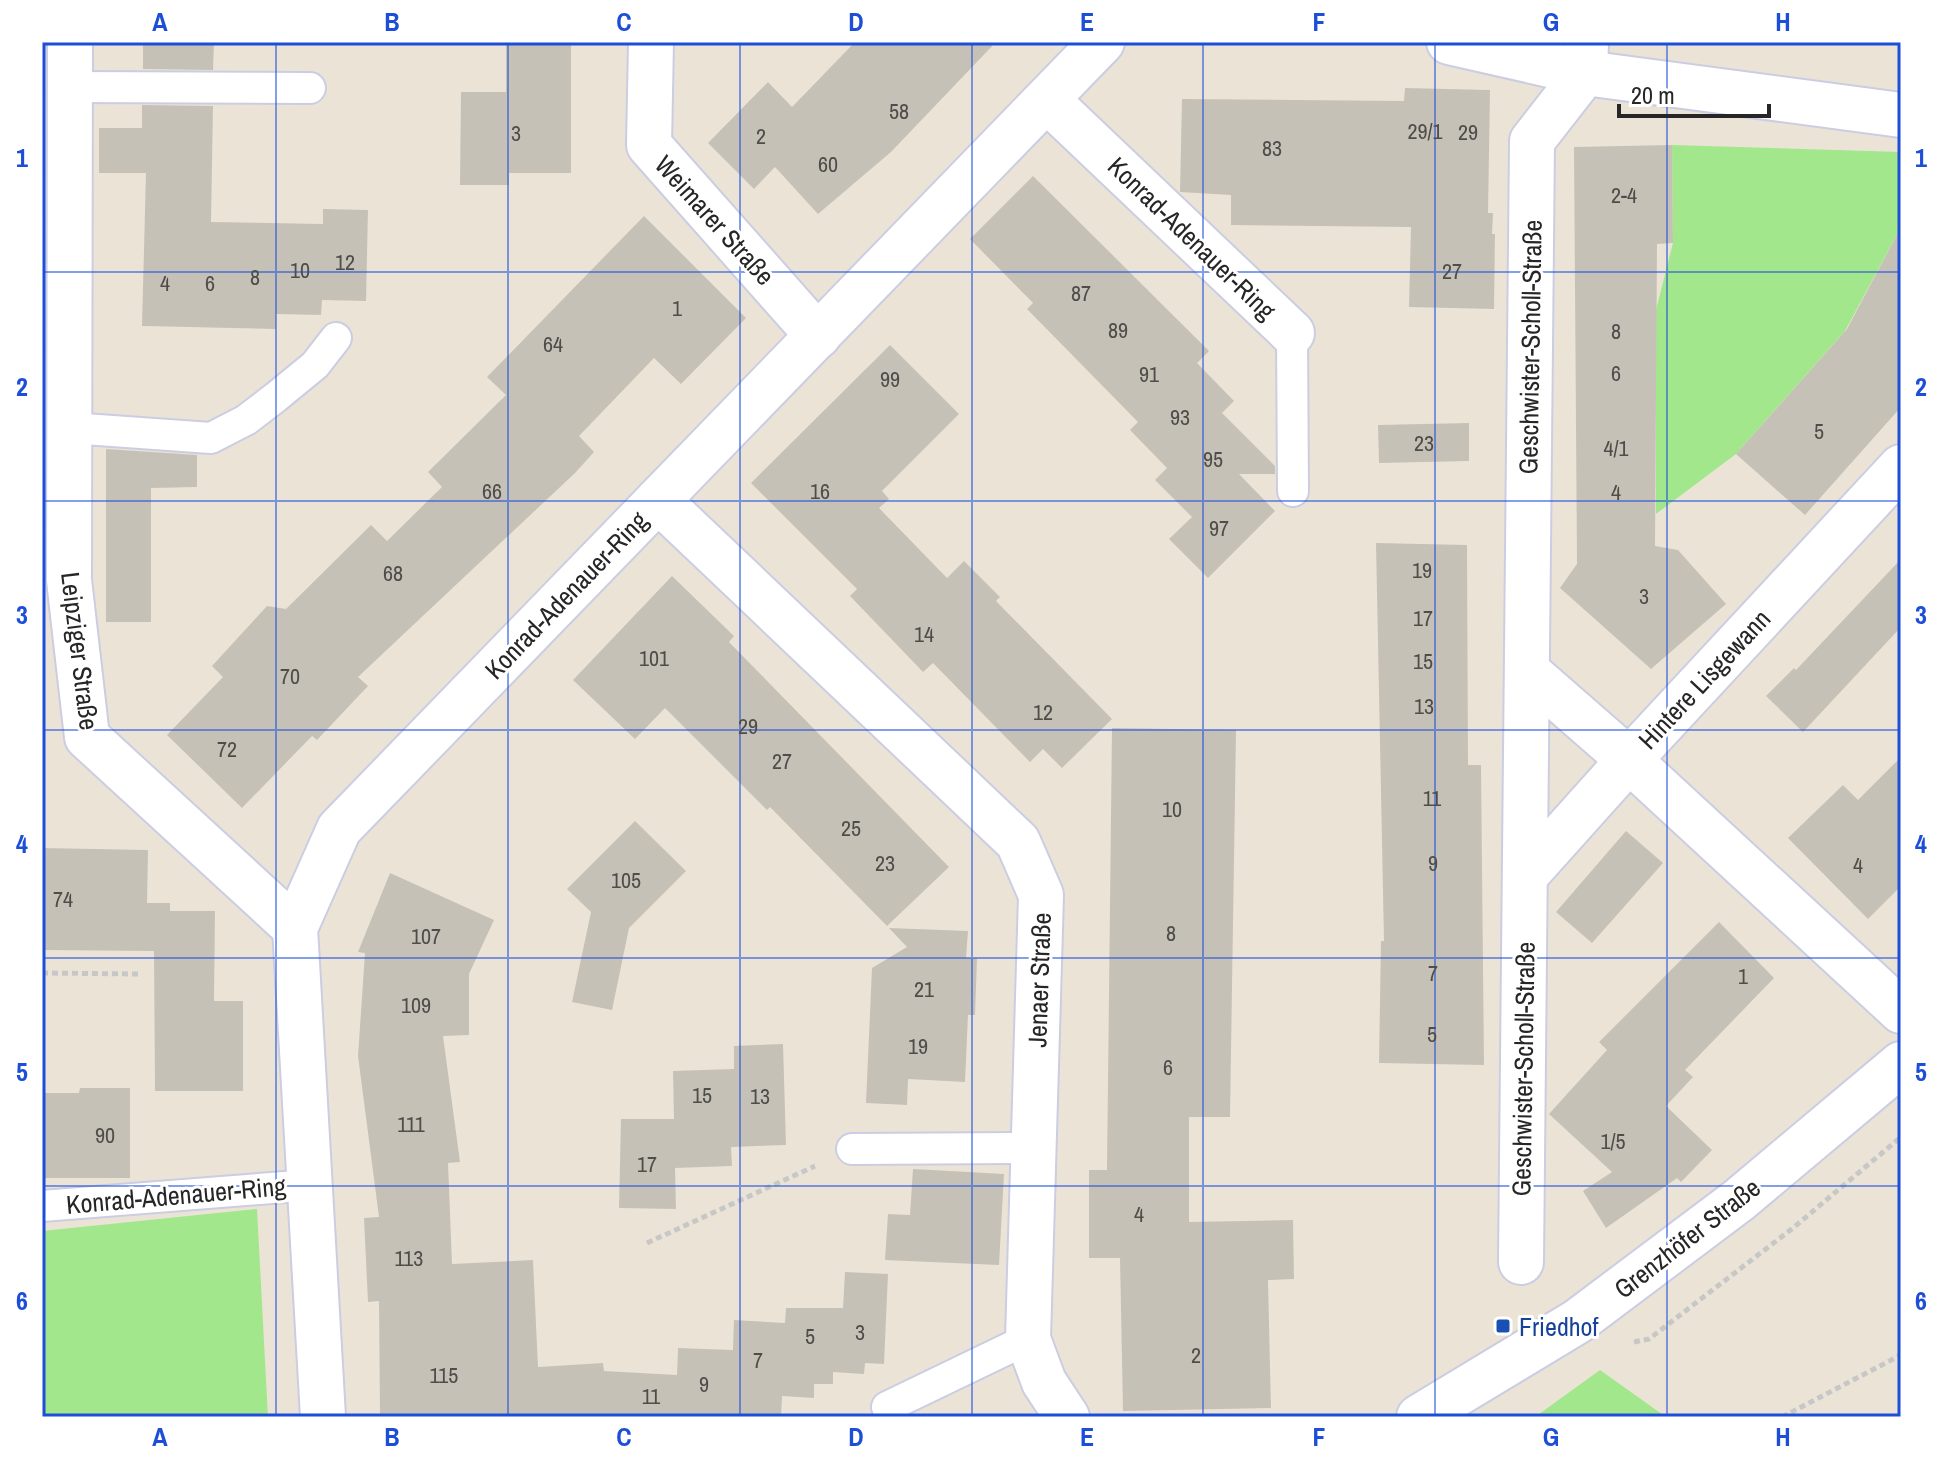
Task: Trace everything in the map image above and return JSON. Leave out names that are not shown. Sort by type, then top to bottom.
[{"type":"street","name":"Leipziger Straße","points":[[70,42],[69,580],[87,737],[295,928]]},
{"type":"street","name":"Weimarer Straße","points":[[651,42],[649,145],[818,336]]},
{"type":"street","name":"Konrad-Adenauer-Ring","points":[[323,1417],[295,928],[339,829],[1102,42]]},
{"type":"street","points":[[1449,42],[1585,58],[1901,115]]},
{"type":"street","name":"Geschwister-Scholl-Straße","points":[[1521,1262],[1532,141],[1585,58]]},
{"type":"street","name":"Konrad-Adenauer-Ring","points":[[1047,100],[1292,333]]},
{"type":"street","name":"Hintere Lisgewann","points":[[1901,467],[1629,760],[1901,1011]]},
{"type":"street","name":"Jenaer Straße","points":[[658,500],[1018,842],[1041,895],[1028,1339],[1044,1382],[1067,1417]]},
{"type":"street","points":[[1525,876],[1629,760],[1527,671]]},
{"type":"street","name":"Grenzhöfer Straße","points":[[1419,1417],[1578,1321],[1739,1200],[1901,1064]]},
{"type":"lane","points":[[70,87],[310,88]]},
{"type":"lane","name":"Konrad-Adenauer-Ring","points":[[1292,333],[1293,491]]},
{"type":"lane","points":[[70,428],[211,438],[246,420],[276,397],[315,365],[336,338]]},
{"type":"lane","points":[[852,1149],[1034,1148]]},
{"type":"lane","name":"Konrad-Adenauer-Ring","points":[[42,1206],[310,1185]]},
{"type":"lane","points":[[887,1407],[1028,1339]]},
{"type":"path","points":[[42,973],[138,974]]},
{"type":"path","points":[[1621,1344],[1649,1339],[1793,1228],[1901,1137]]},
{"type":"path","points":[[647,1243],[852,1149]]},
{"type":"path","points":[[1782,1417],[1901,1355]]},
{"type":"green space","points":[[1672,145],[1901,152],[1901,227],[1845,331],[1736,454],[1656,514],[1656,310],[1673,243]]},
{"type":"green space","points":[[257,1209],[268,1417],[42,1417],[42,1231]]},
{"type":"green space","points":[[1600,1370],[1666,1417],[1535,1417]]},
{"type":"building","points":[[143,42],[214,42],[213,70],[143,69]]},
{"type":"building","points":[[506,42],[571,42],[571,173],[509,173],[509,185],[460,185],[461,92],[506,92]]},
{"type":"building","points":[[855,42],[996,42],[891,152],[818,214],[775,167],[754,189],[708,143],[768,82],[792,107]]},
{"type":"building","points":[[1405,88],[1490,90],[1488,213],[1493,213],[1492,234],[1495,234],[1494,309],[1409,307],[1411,227],[1231,225],[1231,195],[1180,192],[1182,99],[1404,101]]},
{"type":"building","points":[[142,105],[213,106],[211,222],[323,224],[323,209],[368,210],[366,301],[322,300],[321,315],[276,314],[276,329],[142,326],[146,173],[99,173],[99,128],[142,128]]},
{"type":"building","points":[[1672,145],[1673,243],[1657,244],[1655,546],[1678,550],[1726,604],[1651,669],[1560,588],[1577,564],[1574,147]]},
{"type":"building","points":[[1033,176],[1209,351],[1197,363],[1234,401],[1222,413],[1275,466],[1275,474],[1239,474],[1275,511],[1208,578],[1169,539],[1192,517],[1155,480],[1167,468],[1130,430],[1138,422],[1027,309],[1033,303],[970,239]]},
{"type":"building","points":[[644,216],[746,318],[681,384],[654,358],[579,436],[594,452],[575,473],[358,677],[368,686],[317,740],[312,736],[242,808],[167,735],[223,677],[212,666],[267,606],[286,609],[371,525],[387,541],[442,487],[428,472],[506,395],[487,377]]},
{"type":"building","points":[[1901,227],[1901,407],[1805,515],[1736,454],[1847,329]]},
{"type":"building","points":[[890,345],[959,414],[882,491],[889,499],[879,508],[947,578],[964,561],[1000,597],[996,601],[1112,719],[1062,768],[1043,749],[1030,762],[933,663],[923,672],[850,596],[857,589],[751,483]]},
{"type":"building","points":[[1469,423],[1469,461],[1379,463],[1378,425]]},
{"type":"building","points":[[106,449],[197,455],[197,487],[151,488],[151,622],[106,622]]},
{"type":"building","points":[[1376,543],[1467,545],[1468,765],[1481,765],[1484,1065],[1379,1063],[1381,941],[1384,941]]},
{"type":"building","points":[[1901,559],[1901,627],[1803,732],[1766,696],[1794,668],[1796,670]]},
{"type":"building","points":[[672,576],[734,636],[729,642],[949,867],[887,926],[770,807],[767,810],[665,708],[635,739],[573,680]]},
{"type":"building","points":[[1112,728],[1236,730],[1230,1117],[1189,1117],[1189,1222],[1293,1220],[1294,1279],[1268,1280],[1271,1408],[1123,1411],[1120,1258],[1089,1258],[1089,1170],[1107,1170]]},
{"type":"building","points":[[1901,757],[1901,886],[1868,919],[1788,838],[1843,785],[1858,800]]},
{"type":"building","points":[[635,821],[686,871],[629,928],[612,1010],[572,1002],[591,912],[567,889]]},
{"type":"building","points":[[1626,831],[1663,863],[1592,943],[1556,912]]},
{"type":"building","points":[[42,848],[148,850],[147,903],[170,903],[170,911],[215,911],[214,1001],[243,1001],[243,1091],[155,1091],[154,951],[42,950]]},
{"type":"building","points":[[390,873],[494,920],[469,974],[469,1035],[443,1036],[460,1162],[448,1163],[452,1264],[533,1260],[538,1367],[603,1363],[604,1371],[677,1375],[678,1348],[733,1350],[734,1320],[785,1323],[786,1308],[843,1308],[845,1272],[888,1274],[884,1364],[865,1363],[864,1374],[833,1372],[833,1384],[814,1384],[814,1398],[782,1396],[781,1417],[380,1417],[379,1301],[368,1302],[364,1218],[379,1217],[358,1056],[365,953],[358,952]]},
{"type":"building","points":[[1719,922],[1774,978],[1685,1070],[1693,1077],[1666,1106],[1712,1150],[1681,1182],[1677,1178],[1606,1228],[1583,1191],[1612,1172],[1549,1114],[1607,1050],[1599,1042]]},
{"type":"building","points":[[889,928],[968,931],[966,958],[977,958],[975,1015],[968,1015],[965,1082],[908,1079],[907,1105],[866,1103],[872,968],[907,947]]},
{"type":"building","points":[[783,1044],[786,1145],[731,1147],[732,1166],[675,1168],[676,1209],[619,1208],[621,1119],[674,1119],[673,1071],[734,1069],[734,1046]]},
{"type":"building","points":[[80,1088],[130,1088],[130,1178],[42,1178],[42,1093],[79,1093]]},
{"type":"building","points":[[913,1169],[1004,1174],[999,1265],[885,1260],[888,1214],[910,1215]]},
{"type":"place","name":"Friedhof","points":[[1503,1326]]}]
